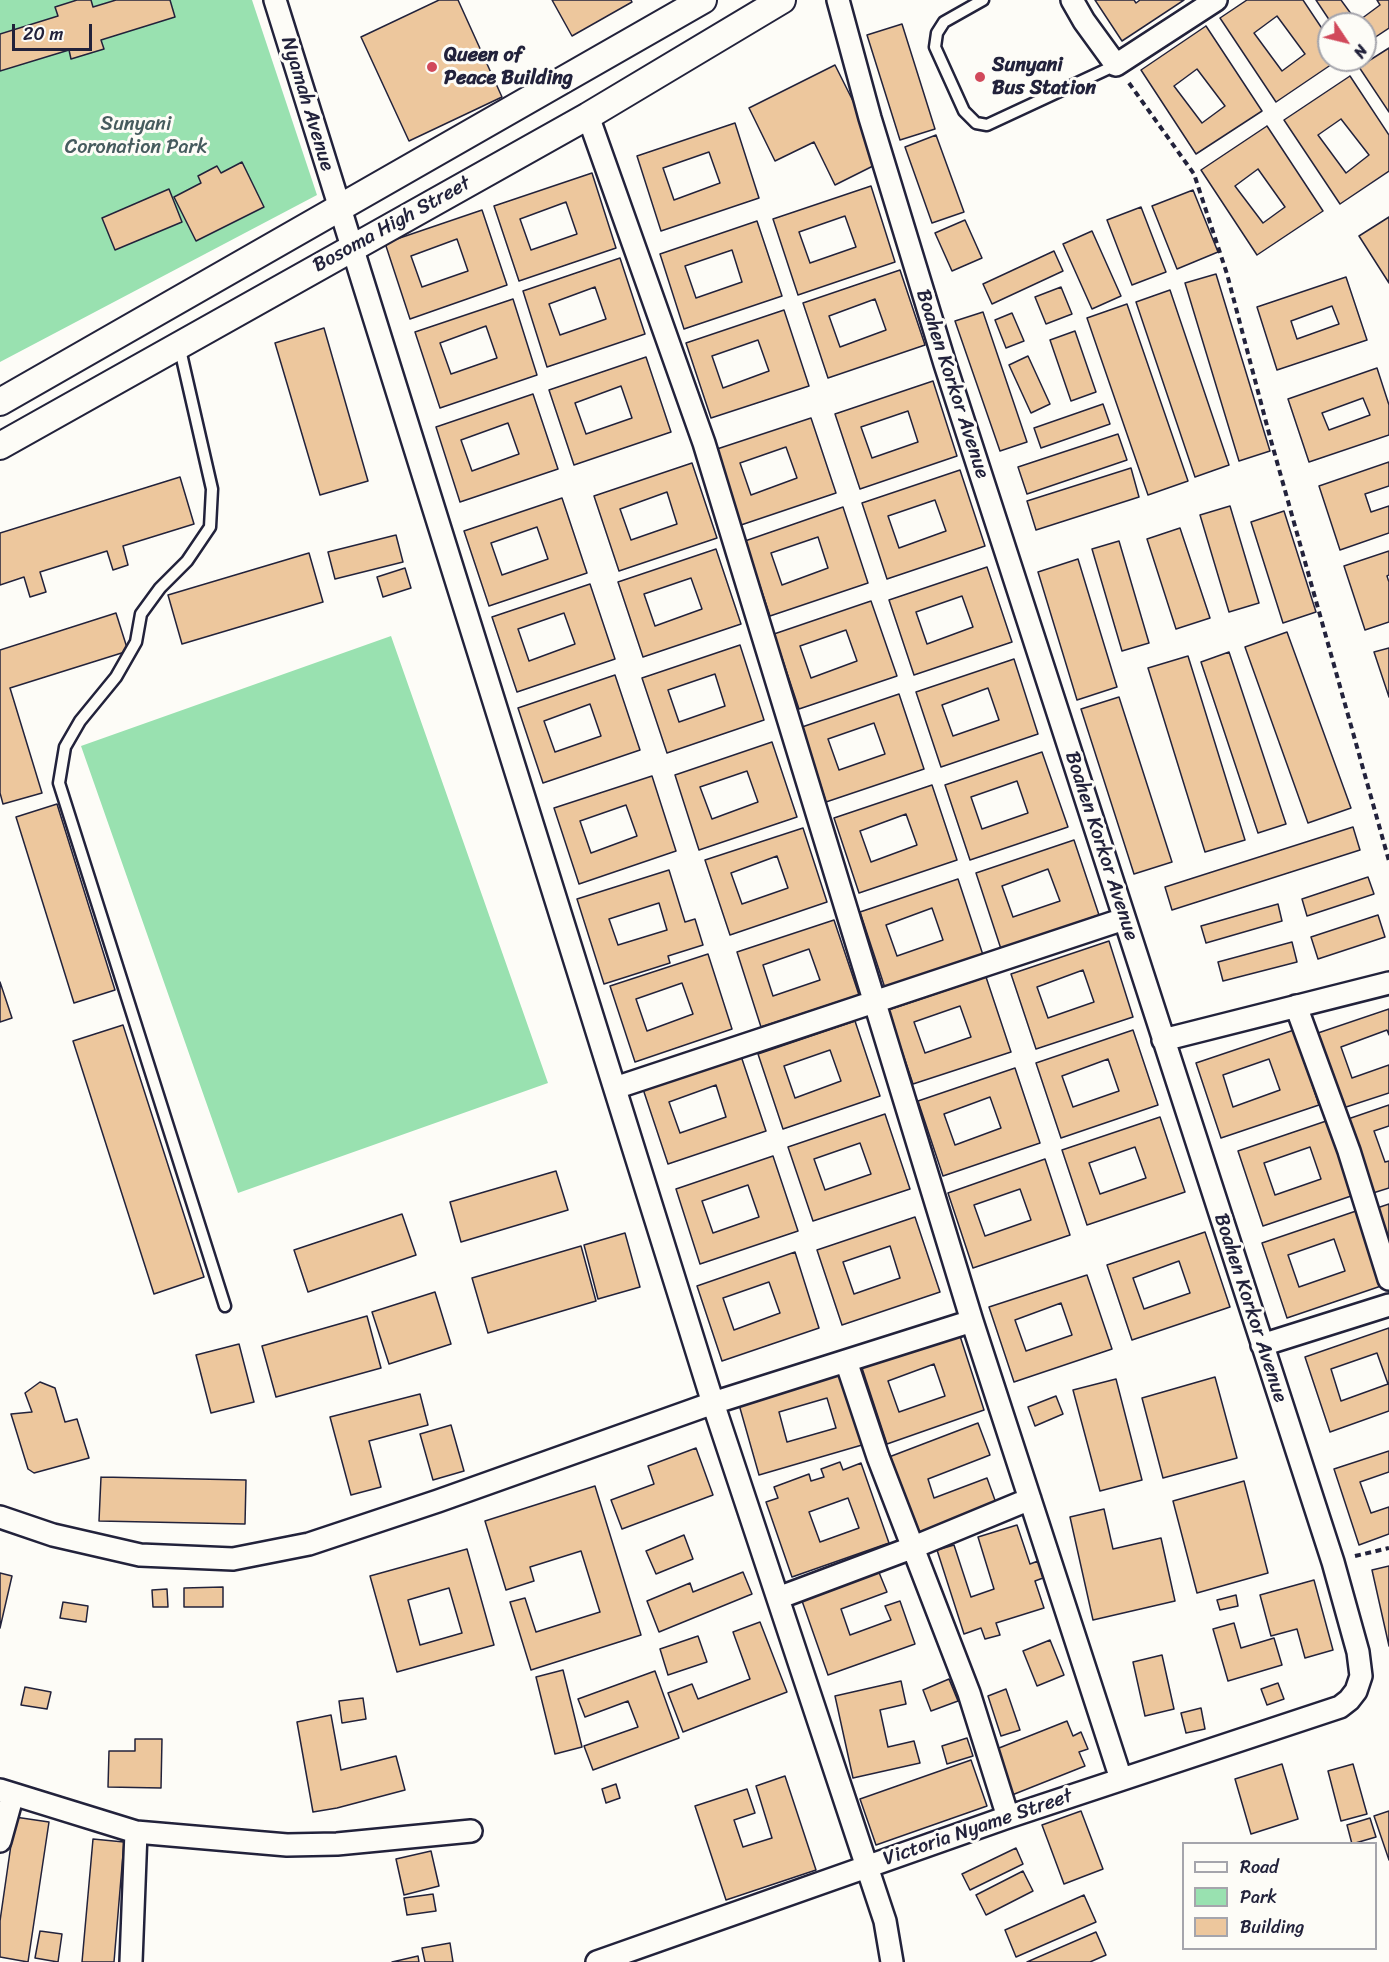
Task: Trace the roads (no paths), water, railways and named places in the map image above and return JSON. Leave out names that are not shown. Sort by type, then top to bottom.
[{"type":"street","name":"Nyamah Avenue","points":[[275,0],[713,1403],[885,1921],[892,1962]]},
{"type":"street","name":"Bosoma High Street","points":[[0,402],[703,0]]},
{"type":"street","name":"Bosoma High Street","points":[[0,446],[588,116],[782,0]]},
{"type":"street","name":"Boahen Korkor Avenue","points":[[838,0],[870,118],[945,364],[1333,1562],[1358,1652],[1361,1676],[1356,1691]]},
{"type":"street","points":[[1072,0],[1084,21],[1116,65],[1216,0]]},
{"type":"street","points":[[588,116],[704,443],[972,1321],[1121,1779]]},
{"type":"street","points":[[615,1088],[1124,919]]},
{"type":"street","points":[[1163,1040],[1389,983]]},
{"type":"street","points":[[1296,1006],[1349,1151],[1389,1279]]},
{"type":"street","points":[[1262,1345],[1389,1305]]},
{"type":"street","points":[[0,1517],[53,1535],[140,1555],[233,1558],[309,1544],[438,1501],[713,1403],[972,1321]]},
{"type":"street","points":[[846,1361],[878,1457],[969,1693],[1008,1817]]},
{"type":"street","points":[[778,1598],[914,1547],[1030,1499]]},
{"type":"street","name":"Victoria Nyame Street","points":[[597,1962],[1008,1817],[1340,1707],[1356,1691]]},
{"type":"street","points":[[0,1841],[7,1792],[136,1832],[287,1845],[337,1844],[471,1831]]},
{"type":"street","points":[[131,1962],[136,1832]]},
{"type":"lane","points":[[983,0],[944,22],[937,33],[935,47],[964,111],[976,123],[987,125],[1116,65]]},
{"type":"lane","points":[[179,345],[212,489],[210,527],[187,561],[160,588],[141,614],[136,642],[116,677],[80,721],[65,747],[59,783],[225,1306]]},
{"type":"place","name":"Queen of Peace Building","points":[[432,67]]},
{"type":"place","name":"Sunyani Bus Station","points":[[980,77]]},
{"type":"park label","name":"Sunyani Coronation Park","points":[[136,136]]}]
